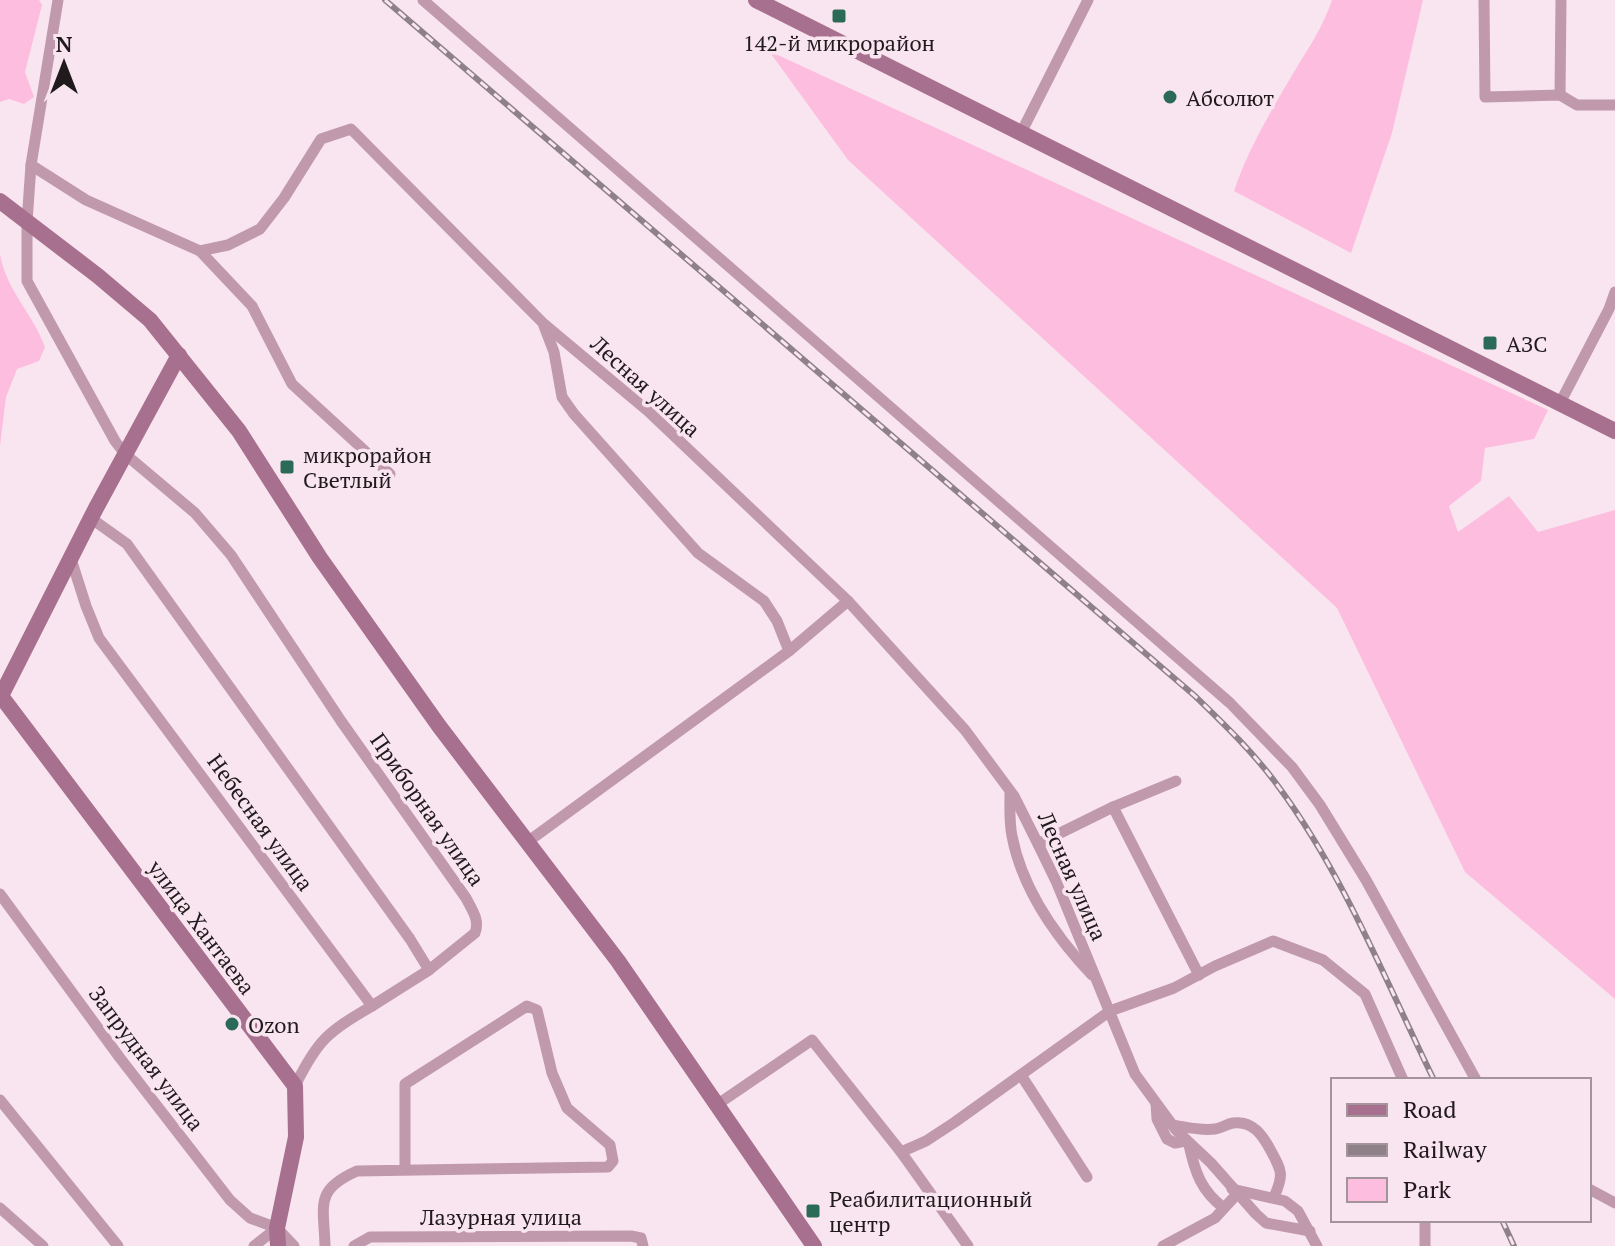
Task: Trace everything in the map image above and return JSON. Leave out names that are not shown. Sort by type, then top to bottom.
[{"type":"street","points":[[423,0],[1218,693],[1261,735],[1292,767],[1320,805],[1366,880],[1475,1078]]},
{"type":"street","points":[[756,0],[1615,431]]},
{"type":"street","points":[[1021,133],[1088,0]]},
{"type":"street","points":[[1484,0],[1485,97],[1560,95],[1577,105],[1615,105]]},
{"type":"street","points":[[1560,95],[1561,0]]},
{"type":"street","points":[[57,2],[31,165],[27,281],[125,454]]},
{"type":"street","name":"Лесная улица","points":[[200,251],[228,245],[260,229],[284,198],[321,139],[351,129],[544,324],[648,411],[848,601],[965,730],[1010,790],[1038,844],[1135,1074],[1172,1125],[1266,1223],[1310,1231]]},
{"type":"street","points":[[31,165],[86,200],[200,251],[252,306],[292,384],[390,474]]},
{"type":"street","points":[[0,201],[150,320],[239,431],[329,571],[439,726],[618,961],[814,1246]]},
{"type":"street","points":[[1560,403],[1615,292]]},
{"type":"street","points":[[544,324],[554,352],[562,397],[574,414],[698,553],[764,601],[777,621],[789,651]]},
{"type":"street","points":[[0,697],[179,355]]},
{"type":"street","name":"Приборная улица","points":[[125,454],[195,513],[231,555],[341,721],[466,898],[475,915],[475,933],[429,970]]},
{"type":"street","points":[[92,519],[127,544],[410,939],[429,970],[334,1029],[311,1053],[295,1086],[296,1137],[277,1228],[278,1246]]},
{"type":"street","name":"Небесная улица","points":[[71,559],[99,638],[372,1006]]},
{"type":"street","points":[[526,843],[789,651],[848,601]]},
{"type":"street","name":"улица Хантаева","points":[[0,697],[295,1086]]},
{"type":"street","points":[[1038,844],[1113,807],[1176,781]]},
{"type":"street","points":[[1010,790],[1011,833],[1026,881],[1070,951],[1098,982]]},
{"type":"street","points":[[1113,807],[1199,975]]},
{"type":"street","name":"Запрудная улица","points":[[0,894],[129,1070],[230,1200],[250,1218],[277,1228]]},
{"type":"street","points":[[901,1152],[926,1141],[955,1122],[1110,1011],[1174,988],[1273,941],[1323,960],[1365,994],[1402,1078]]},
{"type":"street","points":[[325,1246],[324,1201],[327,1190],[338,1179],[357,1171],[608,1167],[613,1161],[610,1145],[567,1108],[552,1073],[537,1010],[527,1006],[405,1084],[405,1170]]},
{"type":"street","points":[[718,1104],[812,1040],[901,1152],[968,1246]]},
{"type":"street","points":[[1021,1075],[1087,1177]]},
{"type":"street","points":[[0,1100],[118,1246]]},
{"type":"street","points":[[1156,1103],[1157,1119],[1167,1139],[1175,1143],[1187,1142],[1201,1185],[1210,1198],[1224,1208]]},
{"type":"street","points":[[1172,1125],[1198,1130],[1234,1123],[1248,1124],[1262,1134],[1281,1169],[1281,1180],[1274,1197]]},
{"type":"street","points":[[1591,1190],[1615,1203]]},
{"type":"street","points":[[1163,1246],[1215,1218],[1234,1191],[1285,1201],[1298,1211],[1317,1246]]},
{"type":"street","points":[[0,1208],[43,1246]]},
{"type":"street","points":[[1425,1222],[1425,1246]]},
{"type":"street","points":[[254,1246],[277,1228]]},
{"type":"street","points":[[277,1228],[294,1246]]},
{"type":"street","name":"Лазурная улица","points":[[354,1246],[370,1237],[631,1236],[641,1238],[643,1246]]},
{"type":"green space","points":[[0,0],[39,0],[42,5],[25,72],[34,97],[24,104],[9,99],[0,102]]},
{"type":"green space","points":[[1332,0],[1423,0],[1392,133],[1351,253],[1234,191],[1261,130],[1315,38]]},
{"type":"green space","points":[[769,51],[1548,410],[1534,439],[1485,448],[1481,481],[1449,506],[1458,532],[1509,496],[1538,532],[1615,510],[1615,999],[1465,872],[1337,608],[848,160]]},
{"type":"green space","points":[[0,254],[13,290],[45,347],[39,361],[17,369],[6,397],[0,446]]},
{"type":"railway","points":[[385,0],[1195,696],[1228,729],[1259,762],[1302,820],[1344,892],[1433,1078]]},
{"type":"railway","points":[[1503,1222],[1514,1246]]},
{"type":"place","name":"142-й микрорайон","points":[[839,16]]},
{"type":"place","name":"Абсолют","points":[[1170,97]]},
{"type":"place","name":"АЗС","points":[[1490,343]]},
{"type":"place","name":"микрорайон Светлый","points":[[287,467]]},
{"type":"place","name":"Ozon","points":[[232,1024]]},
{"type":"place","name":"Реабилитационный центр","points":[[813,1211]]}]
